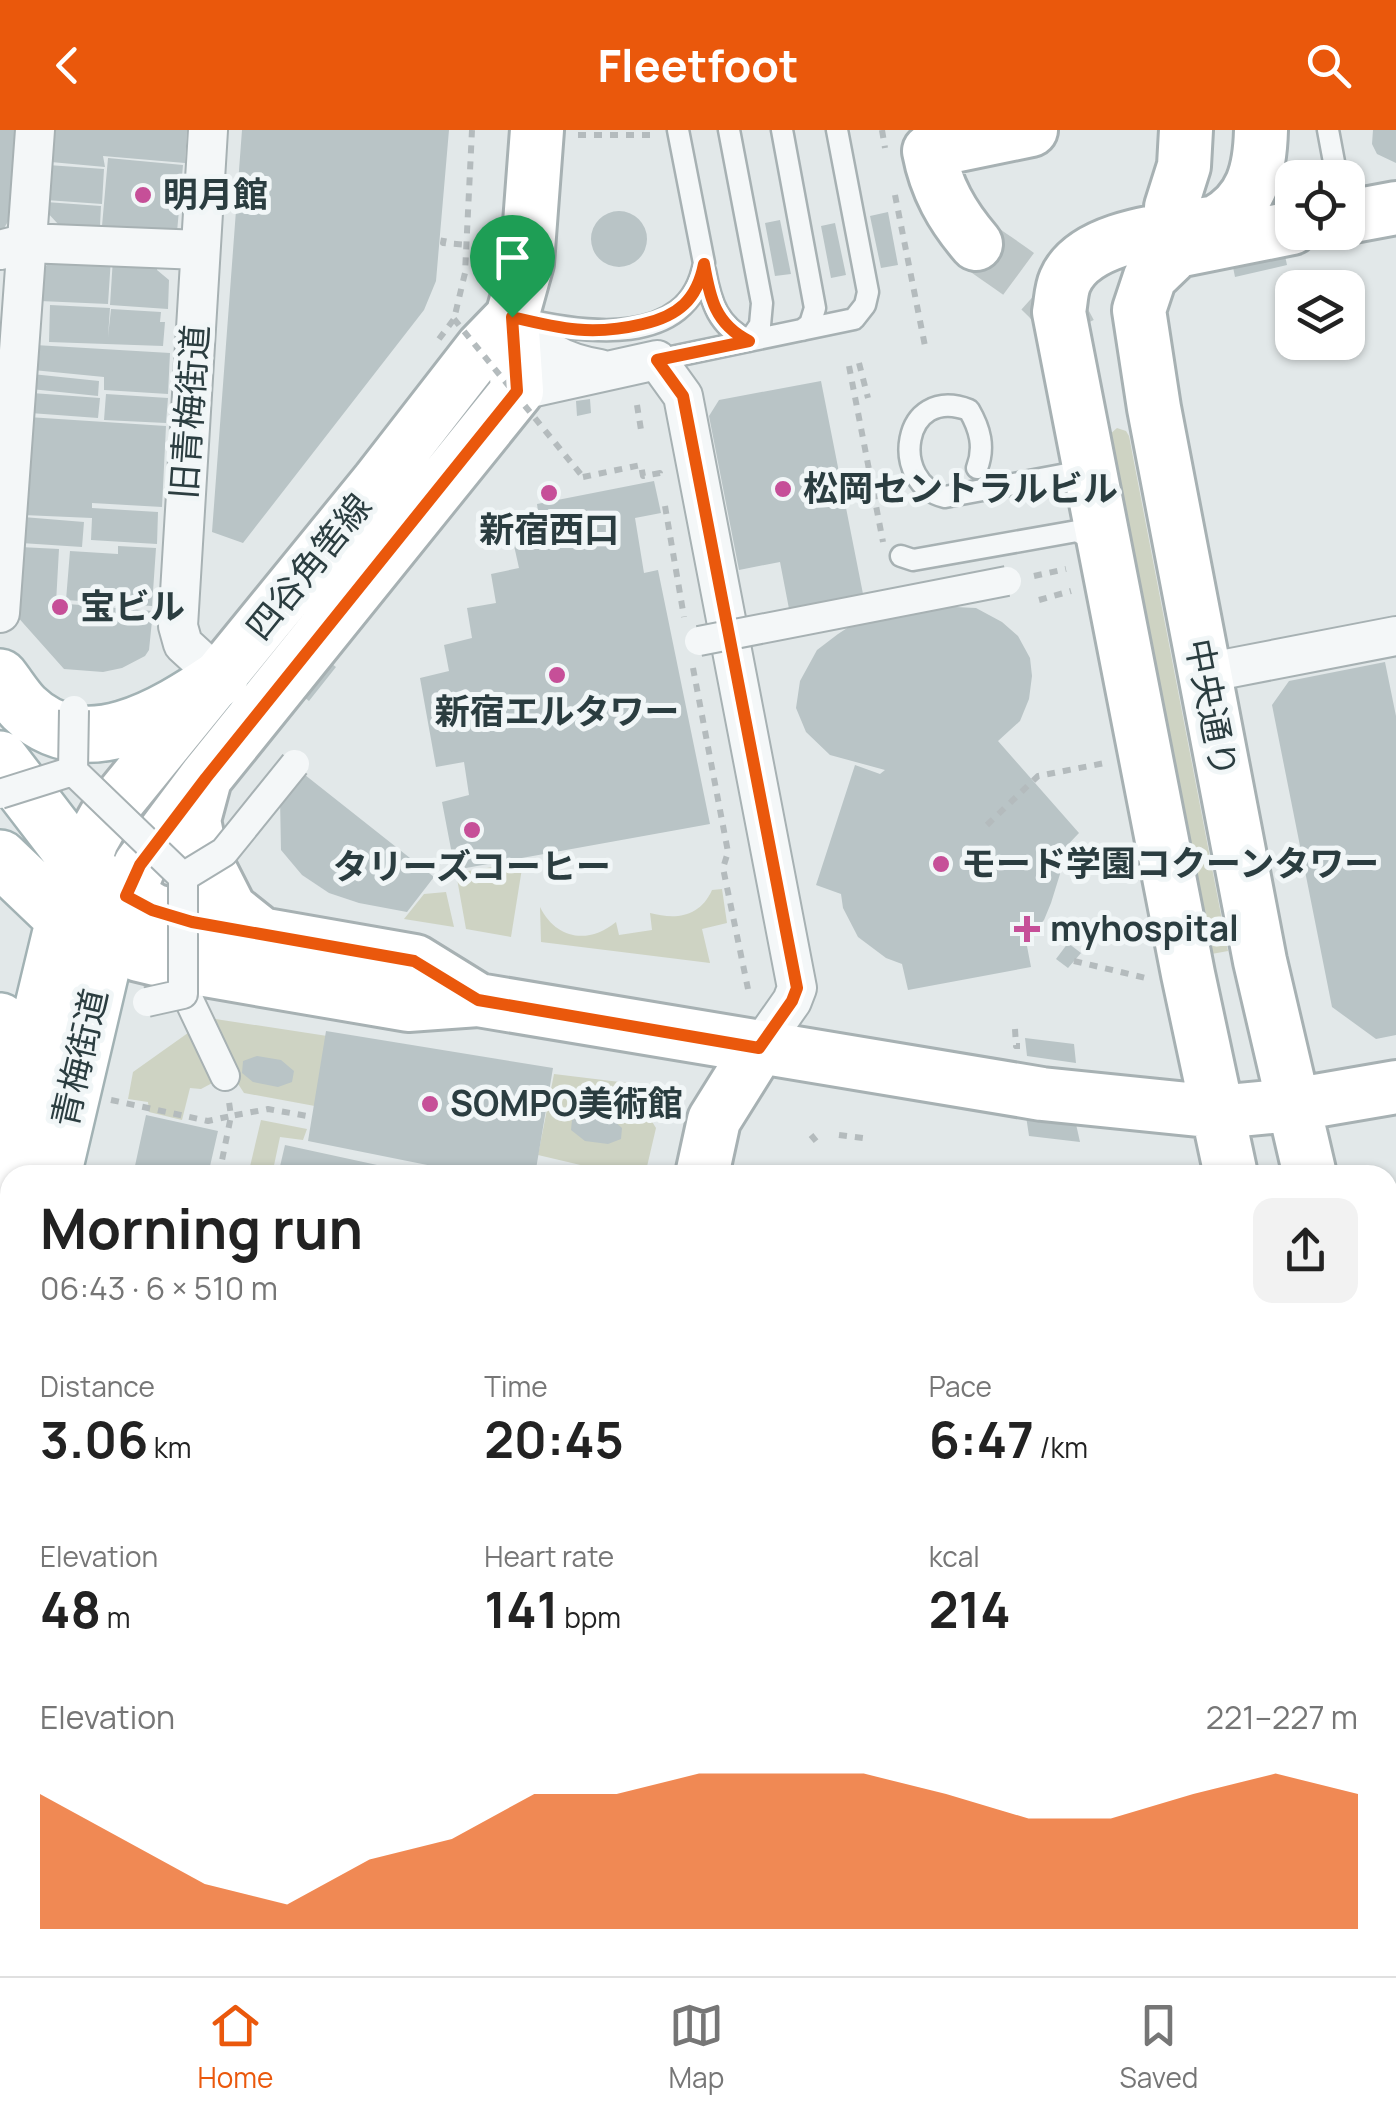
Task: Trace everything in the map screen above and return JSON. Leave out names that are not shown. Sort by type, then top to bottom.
[{"type":"main road","points":[[976,244],[942,196],[929,151],[1031,130]]},
{"type":"main road","points":[[1186,130],[1174,229],[1275,228]]},
{"type":"main road","points":[[1262,130],[1275,166]]},
{"type":"main road","points":[[1230,1165],[1059,312],[1065,280],[1082,256],[1106,244],[1216,222],[1231,214],[1256,180],[1262,130]]},
{"type":"main road","name":"四谷角筈線","points":[[124,915],[206,778],[517,391],[512,317],[557,133]]},
{"type":"main road","points":[[1365,214],[1396,208]]},
{"type":"main road","name":"中央通り","points":[[1174,229],[1139,310],[1154,408],[1254,931],[1307,1165]]},
{"type":"main road","name":"四谷角筈線","points":[[124,915],[105,817],[482,348],[512,317]]},
{"type":"main road","points":[[1083,446],[1154,408]]},
{"type":"main road","points":[[0,678],[23,708],[42,722],[90,734],[135,727],[175,708],[220,678]]},
{"type":"main road","points":[[0,759],[20,804],[124,915],[193,968],[408,1005],[478,1000],[1042,1094],[1218,1112],[1396,1087]]},
{"type":"main road","points":[[206,778],[194,820],[200,850],[230,909],[260,934]]},
{"type":"main road","points":[[0,858],[124,915],[152,910],[192,922],[414,961],[478,1000]]},
{"type":"main road","points":[[11,1139],[124,915]]},
{"type":"main road","name":"青梅街道","points":[[56,1165],[124,915]]},
{"type":"main road","name":"青梅街道","points":[[0,1021],[14,1079],[6,1165]]},
{"type":"main road","points":[[704,1165],[714,1120],[759,1048]]},
{"type":"main road","points":[[741,1165],[759,1048]]},
{"type":"street","points":[[0,613],[14,246],[36,130]]},
{"type":"street","name":"旧青梅街道","points":[[208,130],[178,626],[183,644],[220,678]]},
{"type":"street","points":[[14,246],[200,250]]},
{"type":"street","points":[[512,317],[528,336],[560,360],[608,370]]},
{"type":"street","points":[[517,391],[657,360],[683,396],[797,988],[759,1048]]},
{"type":"street","points":[[699,641],[1007,581]]},
{"type":"street","points":[[1205,673],[1396,636]]},
{"type":"street","points":[[74,710],[73,771],[124,915],[188,998],[225,1076]]},
{"type":"street","points":[[124,915],[224,852],[296,764]]},
{"type":"street","points":[[20,804],[73,771]]},
{"type":"street","points":[[124,915],[183,994]]},
{"type":"lane","points":[[728,130],[762,303],[760,325],[749,341]]},
{"type":"lane","points":[[782,130],[816,308],[810,324],[802,330]]},
{"type":"lane","points":[[657,360],[854,320],[866,305],[868,292],[837,130]]},
{"type":"lane","points":[[1328,130],[1334,160]]},
{"type":"lane","points":[[669,132],[709,294],[722,322],[749,341]]},
{"type":"lane","points":[[512,317],[591,332],[609,332],[668,318],[693,295],[704,264]]},
{"type":"lane","points":[[977,468],[983,453],[970,410],[958,405],[925,411],[909,438],[915,472],[920,485],[930,494],[945,498],[1083,446]]},
{"type":"lane","points":[[901,556],[913,560],[1076,531],[1104,548]]},
{"type":"path","points":[[439,339],[454,319],[466,273],[472,130]]},
{"type":"path","points":[[882,130],[889,167]]},
{"type":"path","points":[[557,133],[669,132]]},
{"type":"path","points":[[893,185],[926,351]]},
{"type":"path","points":[[444,238],[444,243],[469,244]]},
{"type":"path","points":[[454,319],[583,477]]},
{"type":"path","points":[[859,363],[868,398]]},
{"type":"path","points":[[638,405],[642,436]]},
{"type":"path","points":[[1038,600],[1072,591]]},
{"type":"path","points":[[987,825],[1038,776],[1108,762]]},
{"type":"path","points":[[724,868],[748,989]]},
{"type":"path","points":[[1074,962],[1153,979]]},
{"type":"path","points":[[1015,1029],[1016,1046],[1026,1047]]},
{"type":"path","points":[[221,1165],[232,1116],[225,1076]]},
{"type":"path","points":[[108,1100],[208,1121],[268,1109],[306,1116]]},
{"type":"path","points":[[811,1135],[820,1146]]},
{"type":"path","points":[[839,1136],[870,1139]]},
{"type":"path","points":[[799,1165],[800,1161]]},
{"type":"green space","points":[[1117,428],[1129,436],[1228,951],[1206,955],[1109,435]]},
{"type":"green space","points":[[523,862],[511,937],[466,929],[456,873]]},
{"type":"green space","points":[[722,889],[727,923],[702,929],[710,963],[541,942],[540,907],[564,932],[595,934],[616,922],[619,935],[652,930],[650,913],[686,914],[701,906],[712,890]]},
{"type":"green space","points":[[446,892],[454,927],[404,919],[424,894]]},
{"type":"green space","points":[[209,1018],[373,1043],[358,1114],[244,1093],[231,1073],[201,1089],[190,1088],[182,1120],[149,1112],[148,1102],[128,1099],[133,1072]]},
{"type":"green space","points":[[554,1074],[628,1083],[656,1128],[647,1165],[580,1165],[538,1155]]},
{"type":"green space","points":[[261,1120],[307,1129],[303,1140],[280,1137],[274,1165],[250,1165]]},
{"type":"building","points":[[0,130],[17,130],[13,213],[0,235]]},
{"type":"building","points":[[54,130],[187,130],[185,163],[103,156],[105,167],[51,162]]},
{"type":"building","points":[[242,130],[449,130],[436,281],[424,310],[243,543],[212,532]]},
{"type":"building","points":[[1373,130],[1396,130],[1396,163],[1377,154],[1372,144]]},
{"type":"building","name":"明月館","points":[[108,158],[183,165],[177,232],[102,226]]},
{"type":"building","points":[[48,165],[104,169],[102,204],[46,200]]},
{"type":"building","points":[[46,202],[101,206],[100,226],[58,224],[45,210]]},
{"type":"building","points":[[619,211],[639,219],[647,239],[639,259],[619,267],[599,259],[591,239],[599,219]]},
{"type":"building","points":[[888,212],[898,265],[881,268],[870,216]]},
{"type":"building","points":[[780,220],[791,274],[775,276],[765,223]]},
{"type":"building","points":[[835,223],[846,275],[831,278],[821,226]]},
{"type":"building","points":[[1284,251],[1287,265],[1235,277],[1232,262]]},
{"type":"building","points":[[57,255],[111,258],[108,304],[40,301],[42,270]]},
{"type":"building","points":[[113,258],[157,260],[157,270],[169,280],[168,309],[110,305]]},
{"type":"building","points":[[50,305],[110,308],[108,337],[111,309],[161,312],[160,322],[165,322],[163,346],[49,342]]},
{"type":"building","points":[[35,345],[170,353],[168,394],[104,390],[104,377],[33,370]]},
{"type":"building","points":[[32,374],[99,381],[98,396],[31,389]]},
{"type":"building","name":"松岡セントラルビル","points":[[821,381],[864,599],[790,614],[780,562],[739,570],[709,416],[719,400]]},
{"type":"building","points":[[32,393],[100,398],[98,418],[30,413]]},
{"type":"building","points":[[106,394],[168,398],[166,423],[104,420]]},
{"type":"building","points":[[590,399],[591,413],[577,416],[576,401]]},
{"type":"building","points":[[28,417],[166,426],[162,507],[92,503],[92,508],[158,512],[157,544],[91,540],[92,518],[23,515]]},
{"type":"building","name":"新宿エルタワー","points":[[654,481],[661,513],[635,518],[644,573],[658,570],[710,824],[455,870],[442,802],[469,795],[464,762],[436,767],[420,678],[449,671],[444,645],[472,638],[467,608],[496,603],[491,574],[519,568],[513,541],[541,535],[537,504]]},
{"type":"building","points":[[23,517],[84,522],[82,547],[21,543]]},
{"type":"building","points":[[118,546],[156,548],[152,606],[66,600],[70,551],[118,554]]},
{"type":"building","name":"宝ビル","points":[[20,547],[59,549],[56,603],[153,611],[145,656],[122,668],[103,672],[64,669],[15,614]]},
{"type":"building","name":"モード学園コクーンタワー","points":[[934,606],[976,608],[1018,636],[1030,658],[1029,699],[1020,721],[998,741],[1079,833],[1058,855],[1060,874],[1051,903],[1044,920],[1026,941],[1031,967],[908,990],[902,964],[886,958],[858,937],[843,908],[841,894],[816,885],[855,765],[880,774],[885,770],[830,755],[806,732],[796,708],[800,681],[817,650],[838,634],[858,621]]},
{"type":"building","points":[[328,661],[336,667],[309,701],[301,695]]},
{"type":"building","points":[[1385,662],[1396,716],[1396,1035],[1376,1039],[1332,1007],[1272,705],[1289,681]]},
{"type":"building","points":[[300,771],[434,877],[407,912],[329,893],[302,875],[281,850],[280,798]]},
{"type":"building","points":[[1068,943],[1081,953],[1068,968],[1056,959]]},
{"type":"building","name":"SOMPO美術館","points":[[326,1031],[553,1068],[537,1165],[427,1165],[308,1141]]},
{"type":"building","points":[[1025,1038],[1074,1044],[1076,1063],[1027,1056]]},
{"type":"building","points":[[257,1056],[281,1060],[294,1071],[292,1082],[278,1087],[253,1082],[242,1073],[243,1061]]},
{"type":"building","points":[[586,1114],[611,1118],[622,1128],[621,1139],[608,1144],[585,1141],[571,1130],[572,1120]]},
{"type":"building","points":[[146,1115],[218,1131],[210,1165],[135,1165]]},
{"type":"building","points":[[1026,1116],[1076,1124],[1080,1142],[1029,1136]]},
{"type":"building","points":[[285,1145],[377,1165],[280,1165]]},
{"type":"tunnel","points":[[976,244],[1047,298],[1068,326],[1075,343]]},
{"type":"place","name":"明月館","points":[[143,195]]},
{"type":"place","name":"松岡セントラルビル","points":[[783,489]]},
{"type":"place","name":"新宿西口","points":[[549,493]]},
{"type":"place","name":"宝ビル","points":[[60,607]]},
{"type":"place","name":"新宿エルタワー","points":[[557,675]]},
{"type":"place","name":"タリーズコーヒー","points":[[472,830]]},
{"type":"place","name":"モード学園コクーンタワー","points":[[941,864]]},
{"type":"place","name":"myhospital","points":[[1027,929]]},
{"type":"place","name":"SOMPO美術館","points":[[430,1104]]},
{"type":"route","points":[[704,264],[709,294],[722,322],[749,341],[657,360],[683,396],[797,988],[759,1048],[478,1000],[414,961],[192,922],[152,910],[126,896],[140,865],[206,778],[517,391],[512,317],[591,332],[609,332],[668,318],[693,295],[704,264]]}]
